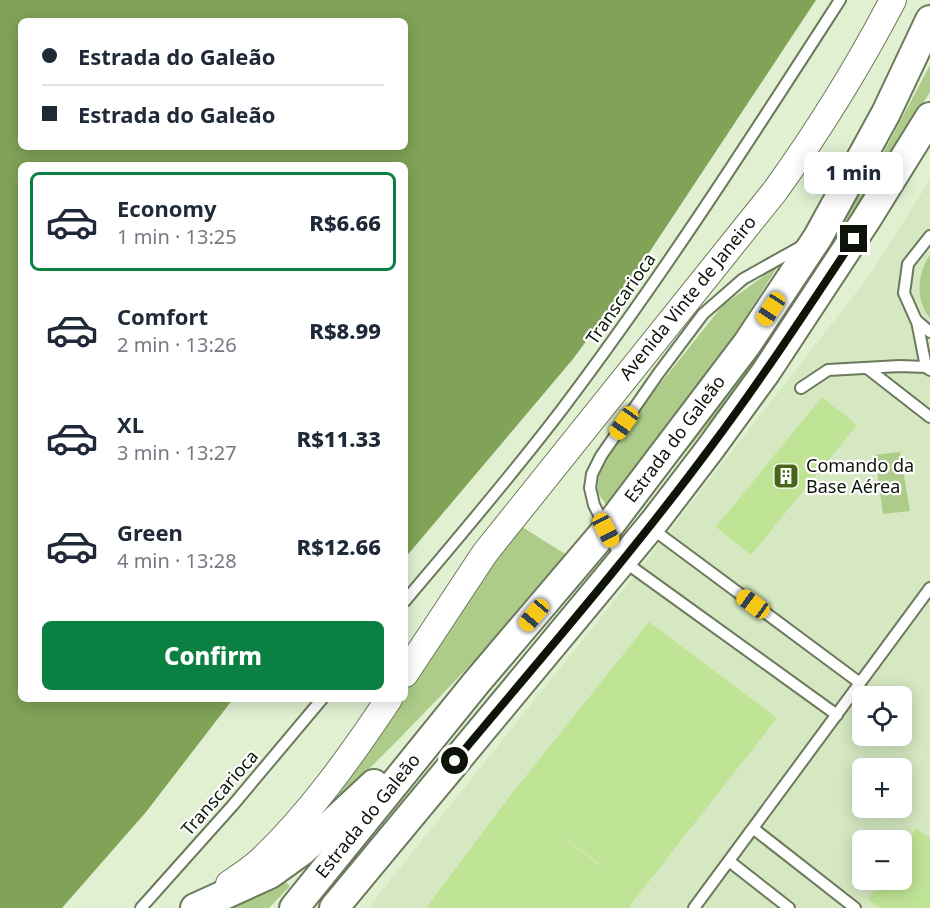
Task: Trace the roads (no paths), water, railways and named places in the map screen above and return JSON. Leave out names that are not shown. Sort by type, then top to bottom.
[{"type":"main road","name":"Estrada do Galeão","points":[[294,908],[476,683],[606,530],[747,344],[818,237],[886,113],[930,20]]},
{"type":"main road","name":"Estrada do Galeão","points":[[334,908],[649,527],[766,372],[866,220],[930,117]]},
{"type":"main road","points":[[195,908],[263,878],[302,852],[351,807],[476,683]]},
{"type":"street","name":"Avenida Vinte de Janeiro","points":[[408,669],[484,553],[775,191],[823,122],[868,48],[893,0]]},
{"type":"street","name":"Estrada do Galeão","points":[[886,113],[930,48]]},
{"type":"street","points":[[195,908],[257,864],[287,832],[337,772],[387,702]]},
{"type":"lane","name":"Transcarioca","points":[[408,597],[562,410],[621,329],[725,178],[840,0]]},
{"type":"lane","points":[[801,388],[828,370],[928,369],[917,321],[904,293],[909,264],[930,236]]},
{"type":"lane","points":[[818,237],[743,279],[703,314],[601,456],[592,474],[590,488],[594,505],[622,560],[837,715]]},
{"type":"lane","points":[[917,321],[930,332]]},
{"type":"lane","points":[[867,368],[930,417]]},
{"type":"lane","points":[[649,527],[860,683]]},
{"type":"lane","points":[[694,908],[930,588]]},
{"type":"lane","name":"Transcarioca","points":[[141,908],[233,805],[319,702]]},
{"type":"lane","points":[[754,829],[855,908]]},
{"type":"lane","points":[[729,861],[789,908]]},
{"type":"place","name":"Comando da Base Aérea","points":[[786,476]]}]
